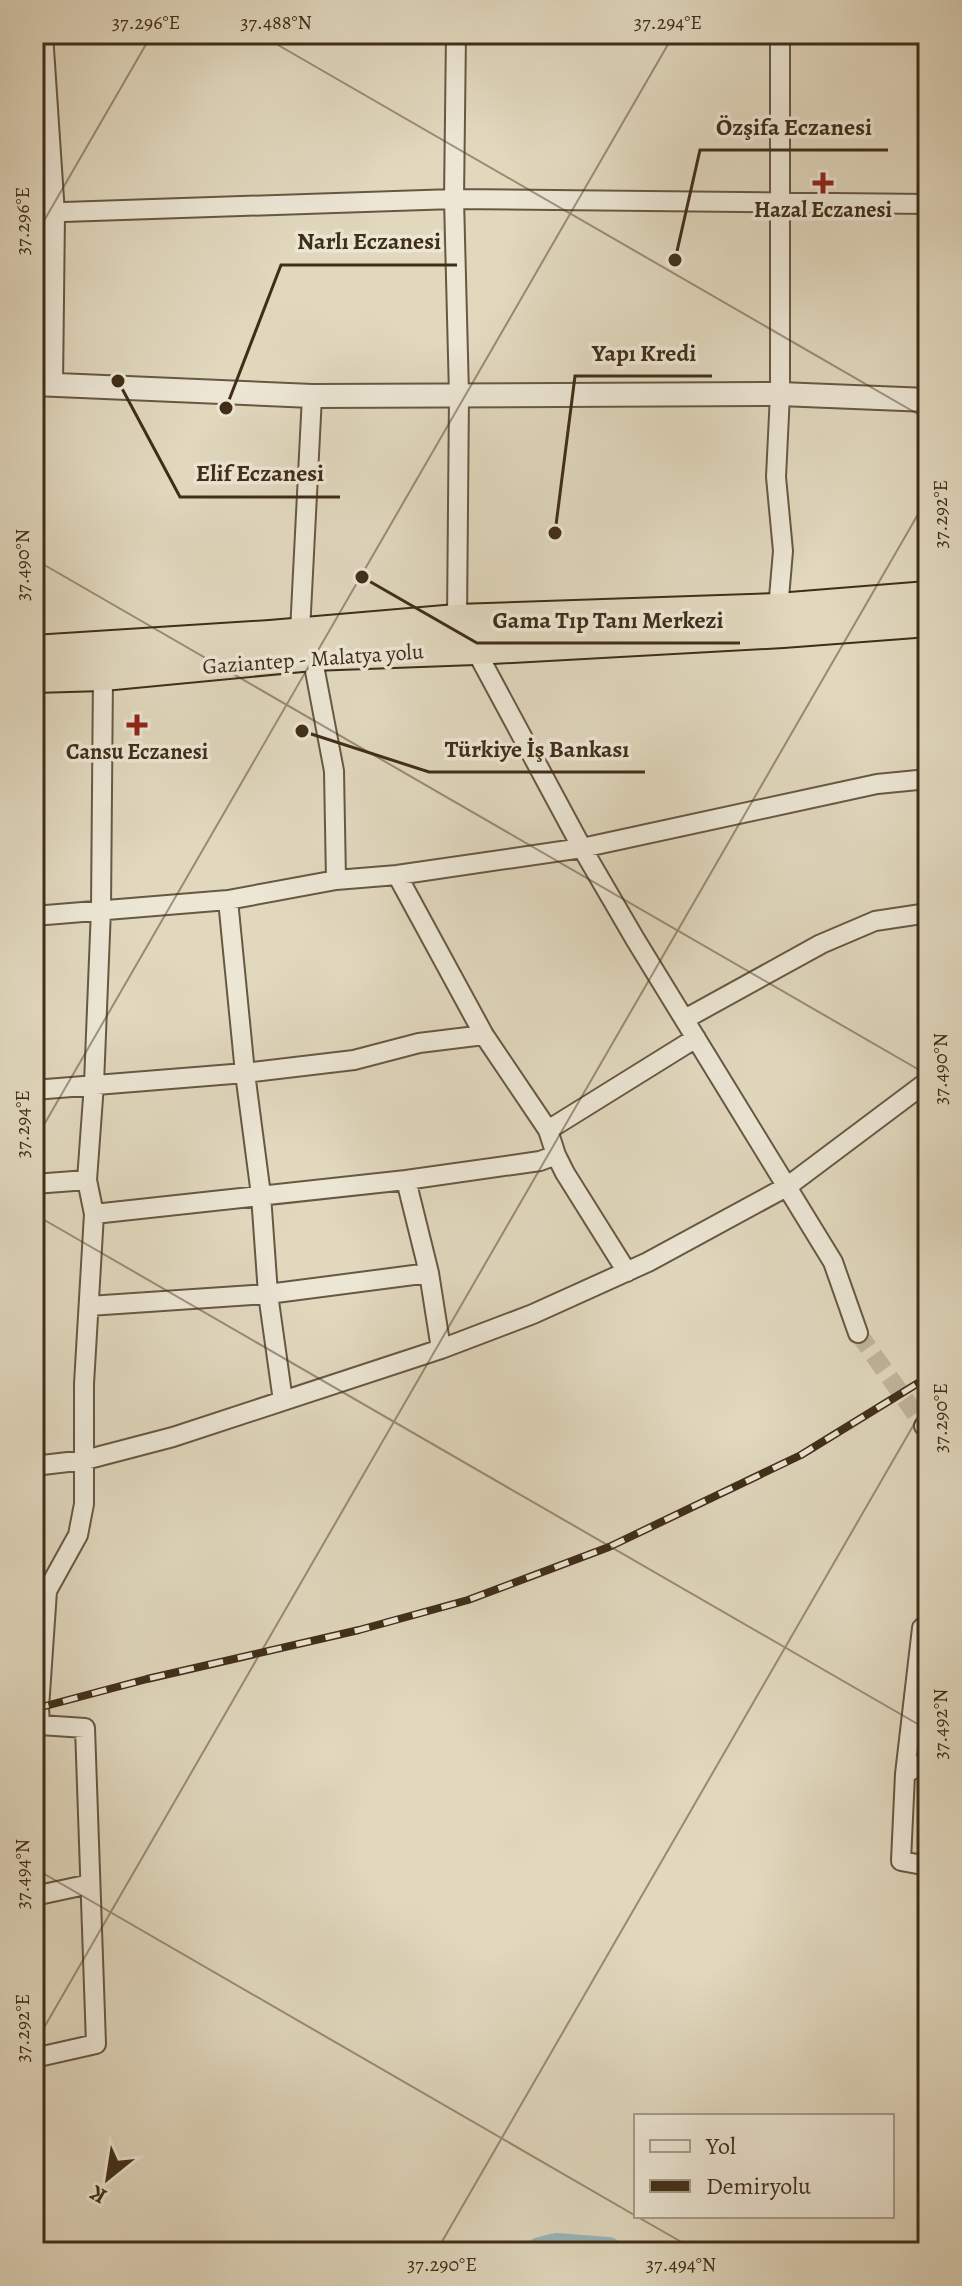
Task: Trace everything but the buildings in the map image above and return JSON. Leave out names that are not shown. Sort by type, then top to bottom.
[{"type":"highway","name":"Gaziantep - Malatya yolu","points":[[34,677],[103,675],[457,620],[778,609],[928,597]]},
{"type":"highway","name":"Gaziantep - Malatya yolu","points":[[34,651],[270,636],[306,643],[475,649],[928,621]]},
{"type":"street","points":[[41,34],[43,384],[312,396],[780,394],[928,400]]},
{"type":"street","points":[[456,34],[457,620]]},
{"type":"street","points":[[778,609],[783,551],[776,477],[782,202],[780,34]]},
{"type":"street","points":[[43,214],[454,199],[928,204]]},
{"type":"street","points":[[312,396],[306,643],[334,771],[336,880]]},
{"type":"street","points":[[475,649],[582,848],[635,939],[833,1262],[858,1333]]},
{"type":"street","points":[[34,2058],[96,2044],[85,1728],[37,1726],[40,1590],[78,1535],[84,1504],[84,1384],[94,1214],[87,1180],[101,909],[103,675]]},
{"type":"street","points":[[34,916],[228,900],[336,880],[397,875],[582,848],[877,784],[928,779]]},
{"type":"street","points":[[397,875],[484,1035],[548,1130],[556,1155],[627,1272]]},
{"type":"street","points":[[228,900],[261,1195],[268,1294],[283,1401]]},
{"type":"street","points":[[685,1019],[821,944],[875,921],[928,913]]},
{"type":"street","points":[[34,1090],[245,1073],[354,1060],[419,1043],[484,1035]]},
{"type":"street","points":[[548,1130],[696,1038]]},
{"type":"street","points":[[34,1466],[85,1460],[173,1437],[441,1349],[533,1314],[627,1272],[788,1186],[928,1081]]},
{"type":"street","points":[[94,1214],[406,1180],[540,1161],[556,1155]]},
{"type":"street","points":[[34,1184],[87,1180]]},
{"type":"street","points":[[406,1180],[429,1273],[441,1349]]},
{"type":"street","points":[[89,1306],[268,1294],[429,1273]]},
{"type":"street","points":[[928,1623],[922,1628],[905,1774],[901,1861],[928,1866]]},
{"type":"street","points":[[905,1774],[928,1760]]},
{"type":"street","points":[[34,1896],[90,1884]]},
{"type":"waterway","points":[[540,2252],[556,2248],[608,2252]]},
{"type":"tunnel","points":[[858,1333],[924,1426]]},
{"type":"railway","points":[[34,1709],[147,1679],[359,1630],[468,1600],[609,1547],[801,1455],[928,1377]]},
{"type":"place","name":"Hazal Eczanesi","points":[[823,183]]},
{"type":"place","name":"Özşifa Eczanesi","points":[[675,260]]},
{"type":"place","name":"Elif Eczanesi","points":[[118,381]]},
{"type":"place","name":"Narlı Eczanesi","points":[[226,408]]},
{"type":"place","name":"Yapı Kredi","points":[[555,533]]},
{"type":"place","name":"Gama Tıp Tanı Merkezi","points":[[362,577]]},
{"type":"place","name":"Cansu Eczanesi","points":[[137,725]]},
{"type":"place","name":"Türkiye İş Bankası","points":[[302,731]]}]
